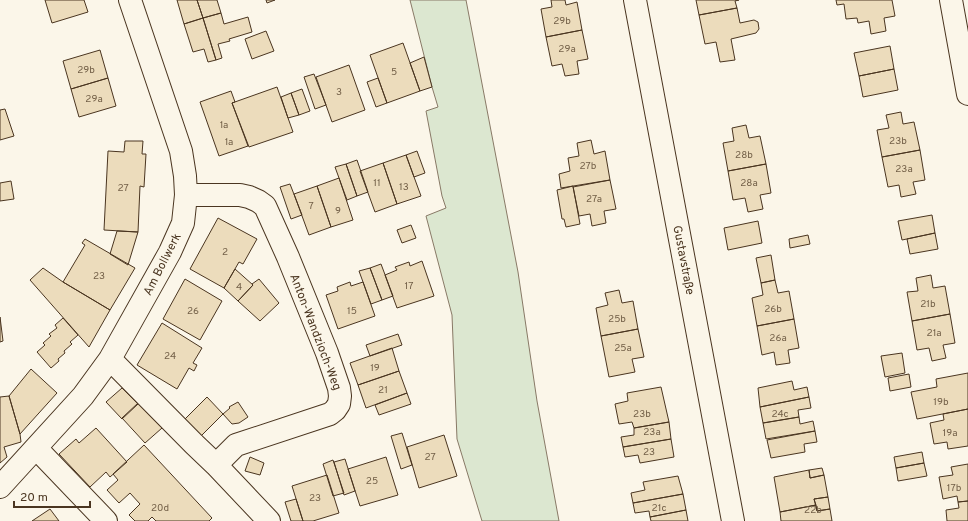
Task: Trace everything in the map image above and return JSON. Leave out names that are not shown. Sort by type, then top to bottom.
[{"type":"street","name":"Am Bollwerk","points":[[0,487],[83,396],[110,359],[170,252],[182,223],[186,195],[185,176],[181,152],[130,0]]},
{"type":"street","name":"Gustavstraße","points":[[636,0],[733,521]]},
{"type":"street","points":[[951,0],[968,94]]},
{"type":"street","name":"Anton-Wandzioch-Weg","points":[[186,195],[240,195],[249,197],[265,206],[288,257],[327,353],[339,388],[340,396],[339,404],[330,414],[236,445],[216,465]]},
{"type":"street","points":[[110,359],[216,465],[269,521]]},
{"type":"street","points":[[36,448],[106,521]]},
{"type":"green space","points":[[410,0],[466,0],[518,272],[537,401],[559,521],[482,521],[457,439],[452,315],[426,216],[446,208],[442,196],[426,111],[438,107]]},
{"type":"building","points":[[45,0],[84,0],[88,12],[52,23]]},
{"type":"building","points":[[177,0],[197,0],[203,18],[184,24]]},
{"type":"building","points":[[197,0],[217,0],[221,13],[203,18]]},
{"type":"building","points":[[266,0],[275,0],[267,3]]},
{"type":"building","points":[[551,0],[565,0],[566,5],[577,2],[582,30],[546,37],[541,9],[552,7]]},
{"type":"building","points":[[696,0],[739,0],[735,1],[737,8],[699,15]]},
{"type":"building","points":[[836,0],[892,0],[895,16],[884,18],[886,31],[871,34],[869,21],[858,23],[857,18],[846,19],[844,4],[837,5]]},
{"type":"building","points":[[737,8],[740,23],[754,20],[758,22],[759,29],[756,33],[731,39],[735,60],[720,62],[716,42],[705,44],[699,15]]},
{"type":"building","points":[[221,13],[224,24],[248,17],[252,32],[218,44],[222,58],[216,60],[203,18]]},
{"type":"building","points":[[203,18],[216,60],[208,62],[204,49],[193,52],[184,24]]},
{"type":"building","points":[[582,30],[588,59],[577,61],[579,74],[565,76],[562,64],[552,66],[546,37]]},
{"type":"building","points":[[266,31],[274,51],[252,59],[245,39]]},
{"type":"building","points":[[403,43],[420,91],[387,103],[370,55]]},
{"type":"building","points":[[890,46],[894,69],[859,76],[854,53]]},
{"type":"building","points":[[100,50],[108,78],[71,89],[63,61]]},
{"type":"building","points":[[424,57],[432,87],[420,91],[410,63]]},
{"type":"building","points":[[349,65],[365,110],[332,122],[316,77]]},
{"type":"building","points":[[894,69],[898,90],[863,97],[859,76]]},
{"type":"building","points":[[314,74],[326,105],[315,109],[304,77]]},
{"type":"building","points":[[108,78],[116,106],[79,117],[71,89]]},
{"type":"building","points":[[378,78],[387,103],[376,107],[367,82]]},
{"type":"building","points":[[277,87],[293,132],[249,147],[232,103]]},
{"type":"building","points":[[302,89],[310,111],[299,115],[291,93]]},
{"type":"building","points":[[231,91],[235,102],[232,103],[248,146],[219,156],[200,102]]},
{"type":"building","points":[[291,93],[299,115],[288,118],[281,97]]},
{"type":"building","points":[[5,109],[14,136],[0,140],[0,110]]},
{"type":"building","points":[[901,112],[903,124],[914,122],[920,150],[882,157],[877,130],[889,128],[886,115]]},
{"type":"building","points":[[746,125],[749,138],[760,136],[766,164],[728,171],[723,143],[734,141],[732,128]]},
{"type":"building","points":[[591,140],[594,154],[605,151],[610,180],[561,188],[559,174],[570,171],[568,158],[579,156],[577,143]]},
{"type":"building","points":[[125,141],[143,141],[142,154],[146,154],[144,187],[140,186],[138,232],[104,230],[108,151],[124,152]]},
{"type":"building","points":[[920,150],[925,180],[913,182],[916,194],[901,197],[899,185],[888,187],[882,157]]},
{"type":"building","points":[[417,151],[425,173],[414,177],[406,155]]},
{"type":"building","points":[[406,155],[421,196],[397,204],[383,163]]},
{"type":"building","points":[[357,160],[368,192],[357,196],[346,164]]},
{"type":"building","points":[[383,163],[397,204],[375,212],[360,171]]},
{"type":"building","points":[[346,164],[357,196],[347,200],[335,167]]},
{"type":"building","points":[[766,164],[771,193],[760,195],[763,209],[748,212],[745,198],[733,200],[728,171]]},
{"type":"building","points":[[339,178],[353,220],[331,227],[317,186]]},
{"type":"building","points":[[610,180],[616,209],[604,211],[606,223],[592,226],[590,214],[579,216],[573,187]]},
{"type":"building","points":[[11,181],[14,199],[0,201],[0,183]]},
{"type":"building","points":[[290,184],[302,215],[291,219],[280,187]]},
{"type":"building","points":[[317,186],[331,227],[309,235],[294,194]]},
{"type":"building","points":[[573,186],[580,224],[566,227],[564,219],[562,219],[557,190]]},
{"type":"building","points":[[932,215],[935,233],[902,240],[898,221]]},
{"type":"building","points":[[218,218],[257,239],[243,264],[239,262],[224,288],[190,269]]},
{"type":"building","points":[[758,221],[762,243],[728,250],[724,228]]},
{"type":"building","points":[[411,225],[416,238],[402,243],[397,230]]},
{"type":"building","points":[[117,231],[138,232],[128,265],[110,254]]},
{"type":"building","points":[[935,233],[938,249],[910,254],[907,239]]},
{"type":"building","points":[[808,235],[810,244],[790,248],[789,239]]},
{"type":"building","points":[[85,239],[135,268],[110,310],[63,282],[85,245],[82,243]]},
{"type":"building","points":[[771,255],[775,280],[761,283],[756,258]]},
{"type":"building","points":[[422,261],[434,296],[397,308],[385,275],[397,270],[395,267],[409,262],[410,266]]},
{"type":"building","points":[[381,264],[393,296],[382,300],[370,268]]},
{"type":"building","points":[[43,268],[63,282],[110,310],[89,347],[30,280]]},
{"type":"building","points":[[370,268],[382,300],[371,304],[359,271]]},
{"type":"building","points":[[235,269],[253,285],[238,301],[224,288]]},
{"type":"building","points":[[931,275],[933,288],[945,286],[950,314],[912,321],[907,292],[918,291],[916,278]]},
{"type":"building","points":[[185,279],[222,301],[200,340],[163,319]]},
{"type":"building","points":[[259,279],[279,303],[260,321],[238,301],[253,285],[252,284]]},
{"type":"building","points":[[775,280],[778,293],[789,291],[794,319],[757,326],[752,298],[763,295],[761,283]]},
{"type":"building","points":[[350,282],[351,286],[363,282],[375,316],[338,329],[326,295],[338,291],[337,287]]},
{"type":"building","points":[[619,290],[622,303],[633,301],[638,329],[601,336],[596,308],[608,305],[605,293]]},
{"type":"building","points":[[950,314],[955,343],[943,345],[946,358],[932,361],[929,348],[917,350],[912,321]]},
{"type":"building","points":[[0,317],[3,341],[0,342]]},
{"type":"building","points":[[63,318],[78,335],[70,342],[72,344],[64,351],[65,353],[58,359],[59,361],[51,368],[37,352],[45,345],[43,343],[51,336],[49,334],[57,328],[55,325]]},
{"type":"building","points":[[794,319],[799,348],[788,350],[790,363],[776,365],[774,352],[762,355],[757,326]]},
{"type":"building","points":[[162,323],[202,348],[193,363],[197,365],[194,371],[189,368],[177,389],[137,365]]},
{"type":"building","points":[[638,329],[644,357],[632,359],[635,372],[609,377],[601,336]]},
{"type":"building","points":[[398,334],[402,345],[370,356],[366,345]]},
{"type":"building","points":[[392,348],[399,371],[358,385],[350,363]]},
{"type":"building","points":[[902,353],[905,373],[885,377],[881,356]]},
{"type":"building","points":[[31,369],[57,393],[20,434],[9,396]]},
{"type":"building","points":[[399,371],[407,393],[366,408],[358,385]]},
{"type":"building","points":[[968,373],[968,409],[917,419],[911,392],[937,387],[936,379]]},
{"type":"building","points":[[909,374],[911,387],[890,391],[888,378]]},
{"type":"building","points":[[792,381],[794,390],[807,387],[809,397],[760,407],[758,388]]},
{"type":"building","points":[[661,387],[669,422],[634,428],[632,422],[619,424],[615,404],[628,401],[627,393]]},
{"type":"building","points":[[122,388],[138,404],[122,419],[106,402]]},
{"type":"building","points":[[407,393],[411,404],[379,415],[375,405]]},
{"type":"building","points":[[9,396],[21,442],[4,447],[7,457],[0,463],[0,397]]},
{"type":"building","points":[[207,397],[223,414],[199,438],[183,421]]},
{"type":"building","points":[[809,397],[811,408],[798,410],[799,417],[763,423],[760,407]]},
{"type":"building","points":[[238,402],[248,417],[239,423],[232,424],[223,414],[230,408],[229,407]]},
{"type":"building","points":[[138,403],[162,428],[145,443],[122,418]]},
{"type":"building","points":[[968,409],[968,446],[948,449],[947,442],[934,444],[930,423],[944,420],[943,414]]},
{"type":"building","points":[[799,417],[800,424],[813,421],[815,431],[766,439],[763,423]]},
{"type":"building","points":[[669,422],[671,439],[623,447],[621,437],[634,435],[634,428]]},
{"type":"building","points":[[96,428],[127,462],[110,477],[106,472],[90,487],[59,454],[76,439],[79,443]]},
{"type":"building","points":[[815,431],[817,442],[804,444],[805,452],[771,458],[767,440]]},
{"type":"building","points":[[402,433],[412,465],[401,469],[391,436]]},
{"type":"building","points":[[444,435],[457,476],[419,488],[407,447]]},
{"type":"building","points":[[671,439],[674,457],[640,463],[638,455],[625,457],[623,447]]},
{"type":"building","points":[[144,445],[212,518],[209,521],[156,521],[152,517],[148,521],[135,521],[129,515],[140,504],[130,493],[119,503],[107,490],[118,480],[113,474]]},
{"type":"building","points":[[922,452],[924,463],[896,468],[894,457]]},
{"type":"building","points":[[250,457],[264,463],[260,475],[245,471]]},
{"type":"building","points":[[386,457],[398,495],[360,506],[348,469]]},
{"type":"building","points":[[345,459],[355,491],[344,495],[334,462]]},
{"type":"building","points":[[333,460],[344,493],[333,496],[323,464]]},
{"type":"building","points":[[924,463],[927,476],[898,481],[896,468]]},
{"type":"building","points":[[968,464],[968,501],[958,502],[957,496],[943,499],[939,477],[953,475],[951,467]]},
{"type":"building","points":[[822,468],[824,475],[810,478],[809,470]]},
{"type":"building","points":[[809,470],[810,478],[824,475],[828,497],[814,499],[816,505],[780,512],[774,477]]},
{"type":"building","points":[[327,475],[339,513],[313,521],[303,521],[292,486]]},
{"type":"building","points":[[678,476],[683,494],[633,503],[631,493],[645,490],[643,482]]},
{"type":"building","points":[[683,494],[686,510],[650,517],[649,511],[635,513],[633,503]]},
{"type":"building","points":[[828,497],[830,509],[817,511],[814,499]]},
{"type":"building","points":[[296,499],[303,521],[291,521],[285,502]]},
{"type":"building","points":[[968,501],[968,521],[947,521],[946,510],[959,508],[958,502]]},
{"type":"building","points":[[816,505],[817,511],[830,509],[832,521],[781,521],[780,512]]},
{"type":"building","points":[[50,509],[59,521],[32,521]]},
{"type":"building","points":[[686,510],[688,521],[651,521],[650,517]]}]
